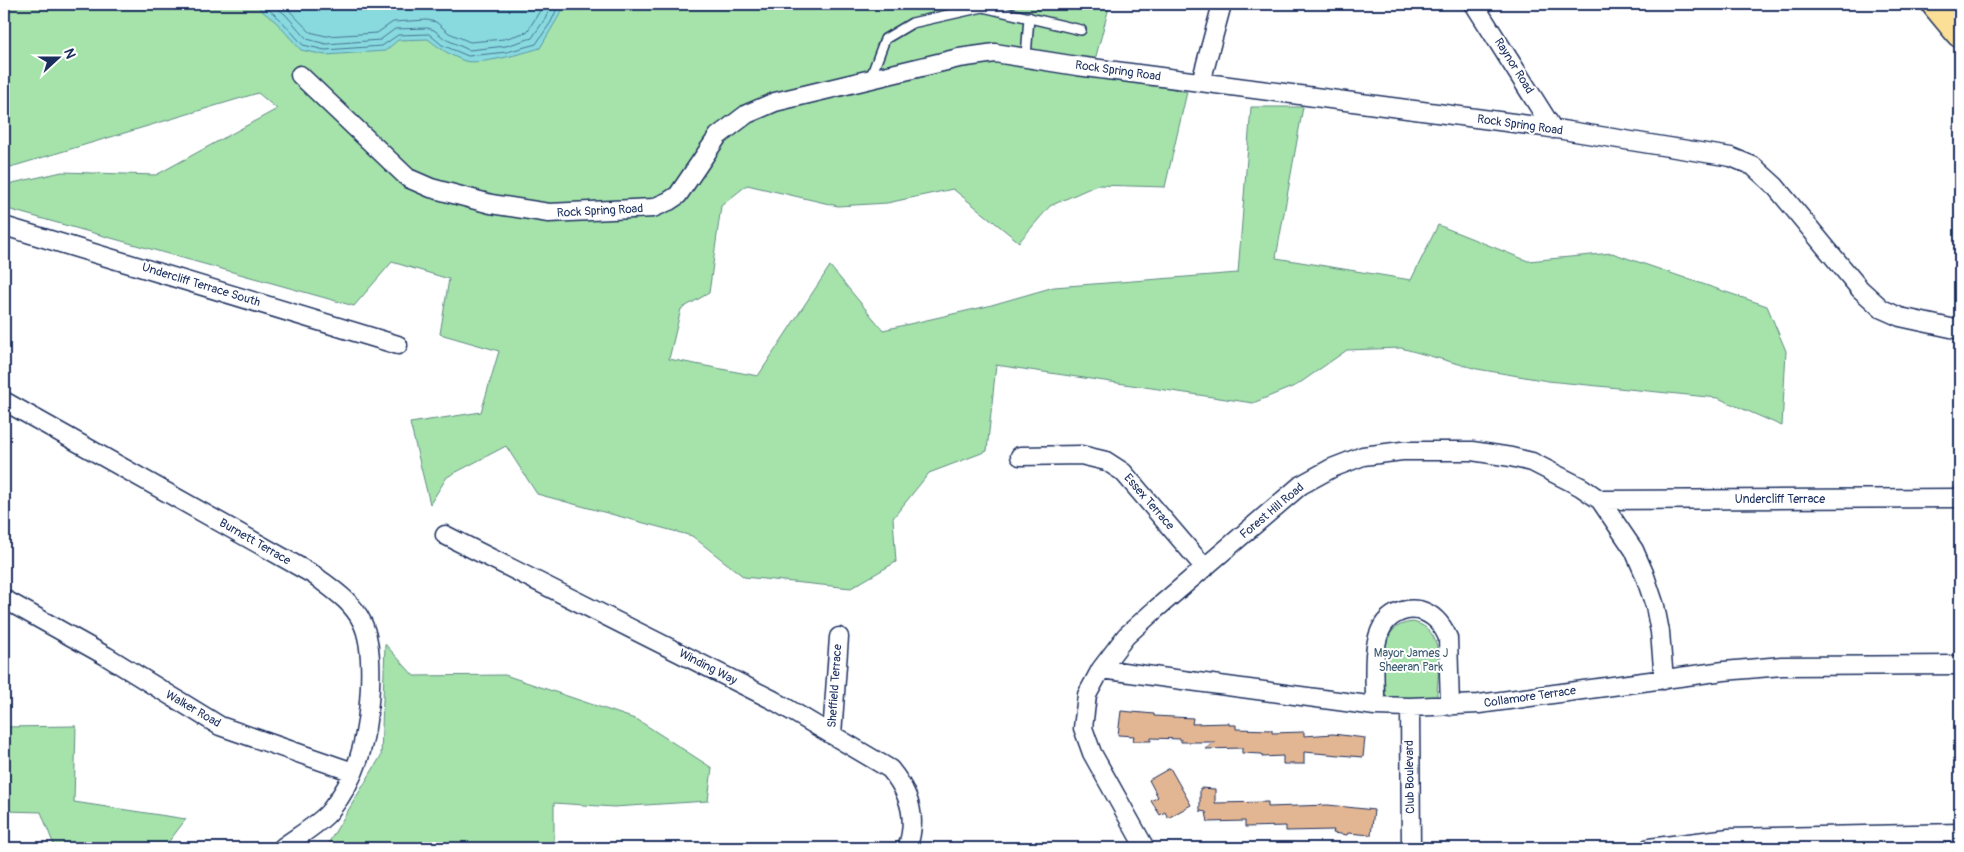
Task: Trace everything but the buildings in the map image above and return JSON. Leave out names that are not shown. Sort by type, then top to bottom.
[{"type":"main road","points":[[1936,4],[1960,33]]},
{"type":"street","points":[[1201,82],[1222,4]]},
{"type":"street","name":"Raynor Road","points":[[1474,4],[1553,129]]},
{"type":"street","name":"Rock Spring Road","points":[[300,74],[408,178],[431,188],[490,204],[549,213],[653,208],[678,195],[718,136],[747,114],[776,102],[959,58],[995,53],[1077,66],[1553,129],[1731,157],[1753,166],[1775,186],[1860,289],[1882,308],[1900,317],[1960,330]]},
{"type":"street","name":"Undercliff Terrace South","points":[[4,226],[398,345]]},
{"type":"street","name":"Burnett Terrace","points":[[4,401],[314,576],[350,603],[363,623],[369,643],[370,691],[364,738],[354,772]]},
{"type":"street","name":"Forest Hill Road","points":[[1148,848],[1092,753],[1083,728],[1087,695],[1101,669],[1126,636],[1301,485],[1332,468],[1363,456],[1402,451],[1472,451],[1511,457],[1532,462],[1580,487],[1600,500],[1634,550],[1644,573],[1655,606],[1660,632],[1664,680]]},
{"type":"street","name":"Essex Terrace","points":[[1020,456],[1081,455],[1106,461],[1123,472],[1205,568]]},
{"type":"street","name":"Undercliff Terrace","points":[[1600,500],[1960,498]]},
{"type":"street","name":"Winding Way","points":[[445,535],[773,700],[890,769],[900,781],[907,794],[911,809],[912,824],[907,848]]},
{"type":"street","name":"Walker Road","points":[[4,599],[106,656],[220,726],[354,772]]},
{"type":"street","points":[[1375,706],[1376,641],[1379,630],[1385,621],[1394,614],[1416,609],[1427,612],[1437,618],[1444,627],[1448,638],[1450,706]]},
{"type":"street","name":"Sheffield Terrace","points":[[832,735],[839,637]]},
{"type":"street","name":"Collamore Terrace","points":[[1101,669],[1375,706],[1410,707],[1479,704],[1724,671],[1782,666],[1960,666]]},
{"type":"street","name":"Club Boulevard","points":[[1410,707],[1411,848]]},
{"type":"street","points":[[282,848],[329,812],[354,772]]},
{"type":"street","points":[[1649,848],[1729,838],[1960,833]]},
{"type":"lane","points":[[870,79],[885,39],[912,23],[983,7],[1082,30]]},
{"type":"lane","points":[[1026,57],[1029,18]]},
{"type":"green space","points":[[4,4],[1110,4],[1092,71],[1187,92],[1165,187],[1097,185],[1050,206],[1019,242],[953,189],[887,203],[838,206],[747,185],[721,206],[709,293],[681,309],[669,359],[758,376],[830,266],[883,330],[988,306],[1054,287],[1238,273],[1251,107],[1303,107],[1276,258],[1411,280],[1438,225],[1528,261],[1612,253],[1767,306],[1786,351],[1782,426],[1718,398],[1548,381],[1477,369],[1401,348],[1347,350],[1297,385],[1253,403],[996,365],[987,451],[929,473],[893,518],[896,562],[851,588],[744,577],[692,536],[537,494],[506,446],[447,477],[430,504],[410,423],[481,412],[499,351],[440,334],[449,279],[392,262],[354,306],[4,208],[4,180],[8,184],[62,172],[156,175],[277,109],[258,93],[4,169]]},
{"type":"green space","name":"Mayor James J Sheeran Park","points":[[1413,622],[1424,626],[1431,633],[1435,641],[1439,662],[1437,695],[1433,699],[1388,699],[1385,695],[1384,660],[1387,639],[1401,625]]},
{"type":"green space","points":[[385,644],[414,676],[505,675],[638,720],[712,768],[708,801],[614,807],[554,803],[554,848],[341,848],[329,842],[381,756]]},
{"type":"green space","points":[[76,726],[74,802],[186,819],[164,848],[55,848],[41,812],[4,811],[4,727]]},
{"type":"water","points":[[256,4],[566,4],[540,48],[502,58],[472,62],[455,57],[428,39],[398,40],[385,51],[325,55],[301,50],[276,22]]}]
